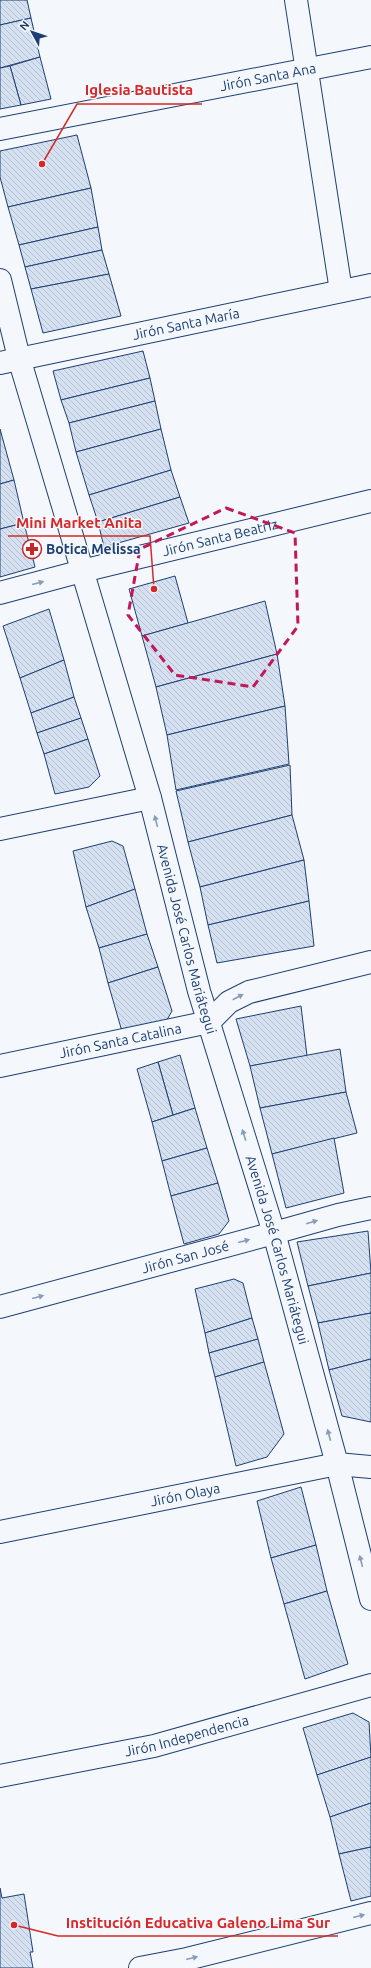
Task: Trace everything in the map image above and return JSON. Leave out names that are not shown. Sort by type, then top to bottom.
[{"type":"street","points":[[296,0],[342,291]]},
{"type":"street","name":"Jirón Santa Ana","points":[[0,129],[371,57]]},
{"type":"street","name":"Avenida José Carlos Mariátegui","points":[[0,280],[10,360],[82,571],[150,798],[199,991],[274,1233],[337,1464],[371,1598]]},
{"type":"street","name":"Jirón Santa María","points":[[10,360],[371,285]]},
{"type":"street","name":"Jirón Santa Beatriz","points":[[0,593],[82,571],[371,501]]},
{"type":"street","points":[[0,828],[150,798]]},
{"type":"street","points":[[209,1022],[229,1002],[249,992],[371,962]]},
{"type":"street","name":"Jirón Santa Catalina","points":[[0,1066],[209,1022]]},
{"type":"street","name":"Jirón San José","points":[[0,1307],[338,1215],[371,1208]]},
{"type":"street","name":"Jirón Olaya","points":[[0,1532],[337,1464],[371,1467]]},
{"type":"street","name":"Jirón Independencia","points":[[0,1776],[154,1746],[371,1685]]},
{"type":"street","points":[[140,1968],[186,1959],[371,1913]]},
{"type":"highlighted area","points":[[226,508],[295,533],[298,626],[253,687],[175,675],[128,615],[140,549]]},
{"type":"building","points":[[0,0],[27,0],[31,18],[0,25]]},
{"type":"building","points":[[31,18],[40,57],[0,68],[0,25]]},
{"type":"building","points":[[40,57],[51,99],[21,105],[10,66]]},
{"type":"building","points":[[10,66],[21,105],[0,109],[0,68]]},
{"type":"building","points":[[77,135],[91,188],[8,207],[0,177],[0,151]]},
{"type":"building","points":[[91,188],[98,227],[19,245],[8,207]]},
{"type":"building","points":[[98,227],[102,250],[25,267],[19,245]]},
{"type":"building","points":[[102,250],[109,274],[31,289],[25,267]]},
{"type":"building","points":[[109,274],[121,316],[43,333],[31,289]]},
{"type":"building","points":[[143,351],[150,378],[61,400],[53,371]]},
{"type":"building","points":[[150,378],[155,401],[69,423],[61,400]]},
{"type":"building","points":[[155,401],[161,429],[76,452],[69,423]]},
{"type":"building","points":[[0,429],[14,480],[0,484]]},
{"type":"building","points":[[161,429],[171,470],[89,495],[76,452]]},
{"type":"building","points":[[171,470],[180,497],[98,522],[89,495]]},
{"type":"building","points":[[14,480],[24,523],[0,529],[0,484]]},
{"type":"building","points":[[180,497],[189,523],[104,547],[98,522]]},
{"type":"building","points":[[24,523],[35,567],[0,577],[0,529]]},
{"type":"building","points":[[175,576],[188,623],[142,636],[129,589]]},
{"type":"building","points":[[265,601],[277,654],[156,687],[142,636]]},
{"type":"building","points":[[49,609],[64,660],[20,678],[3,626]]},
{"type":"building","points":[[277,654],[285,706],[167,735],[156,687]]},
{"type":"building","points":[[64,660],[74,697],[31,713],[20,678]]},
{"type":"building","points":[[74,697],[81,718],[37,733],[31,713]]},
{"type":"building","points":[[285,706],[289,764],[176,790],[167,735]]},
{"type":"building","points":[[81,718],[88,739],[44,754],[37,733]]},
{"type":"building","points":[[88,739],[100,776],[89,787],[55,794],[44,754]]},
{"type":"building","points":[[290,765],[292,815],[188,842],[176,791]]},
{"type":"building","points":[[292,815],[304,860],[200,887],[188,842]]},
{"type":"building","points":[[112,841],[123,846],[135,889],[86,907],[73,851]]},
{"type":"building","points":[[304,860],[309,901],[208,925],[200,887]]},
{"type":"building","points":[[135,889],[147,934],[99,948],[86,907]]},
{"type":"building","points":[[309,901],[314,946],[217,963],[208,925]]},
{"type":"building","points":[[147,934],[158,967],[108,983],[99,948]]},
{"type":"building","points":[[158,967],[172,1011],[164,1025],[123,1035],[108,983]]},
{"type":"building","points":[[301,1006],[307,1056],[250,1066],[236,1019]]},
{"type":"building","points":[[340,1049],[346,1092],[260,1108],[250,1066]]},
{"type":"building","points":[[180,1055],[195,1108],[173,1115],[158,1062]]},
{"type":"building","points":[[158,1062],[173,1115],[152,1122],[137,1069]]},
{"type":"building","points":[[346,1092],[357,1133],[272,1154],[260,1108]]},
{"type":"building","points":[[195,1108],[207,1148],[162,1161],[152,1122]]},
{"type":"building","points":[[334,1138],[344,1193],[286,1208],[272,1154]]},
{"type":"building","points":[[207,1148],[218,1183],[171,1196],[162,1161]]},
{"type":"building","points":[[218,1183],[229,1221],[219,1234],[184,1244],[171,1196]]},
{"type":"building","points":[[368,1231],[371,1273],[308,1286],[297,1242]]},
{"type":"building","points":[[371,1273],[371,1313],[318,1323],[308,1286]]},
{"type":"building","points":[[234,1279],[243,1283],[252,1318],[205,1333],[195,1289]]},
{"type":"building","points":[[371,1313],[371,1359],[329,1370],[318,1323]]},
{"type":"building","points":[[252,1318],[258,1339],[209,1353],[205,1333]]},
{"type":"building","points":[[258,1339],[264,1362],[215,1377],[209,1353]]},
{"type":"building","points":[[371,1359],[371,1422],[342,1416],[329,1370]]},
{"type":"building","points":[[264,1362],[284,1434],[267,1457],[236,1466],[215,1377]]},
{"type":"building","points":[[301,1487],[316,1545],[271,1558],[257,1501]]},
{"type":"building","points":[[316,1545],[327,1591],[284,1604],[271,1558]]},
{"type":"building","points":[[327,1591],[348,1664],[305,1679],[284,1604]]},
{"type":"building","points":[[353,1713],[369,1722],[371,1757],[317,1775],[303,1728]]},
{"type":"building","points":[[371,1757],[371,1803],[330,1817],[317,1775]]},
{"type":"building","points":[[371,1803],[371,1847],[339,1854],[330,1817]]},
{"type":"building","points":[[371,1847],[371,1896],[351,1901],[339,1854]]},
{"type":"building","points":[[0,1888],[2,1898],[24,1894],[33,1952],[30,1952],[33,1968],[0,1968]]},
{"type":"place","name":"Iglesia Bautista","points":[[42,164]]},
{"type":"place","name":"Botica Melissa","points":[[32,549]]},
{"type":"place","name":"Mini Market Anita","points":[[154,589]]},
{"type":"place","name":"Institución Educativa Galeno Lima Sur","points":[[14,1925]]}]
